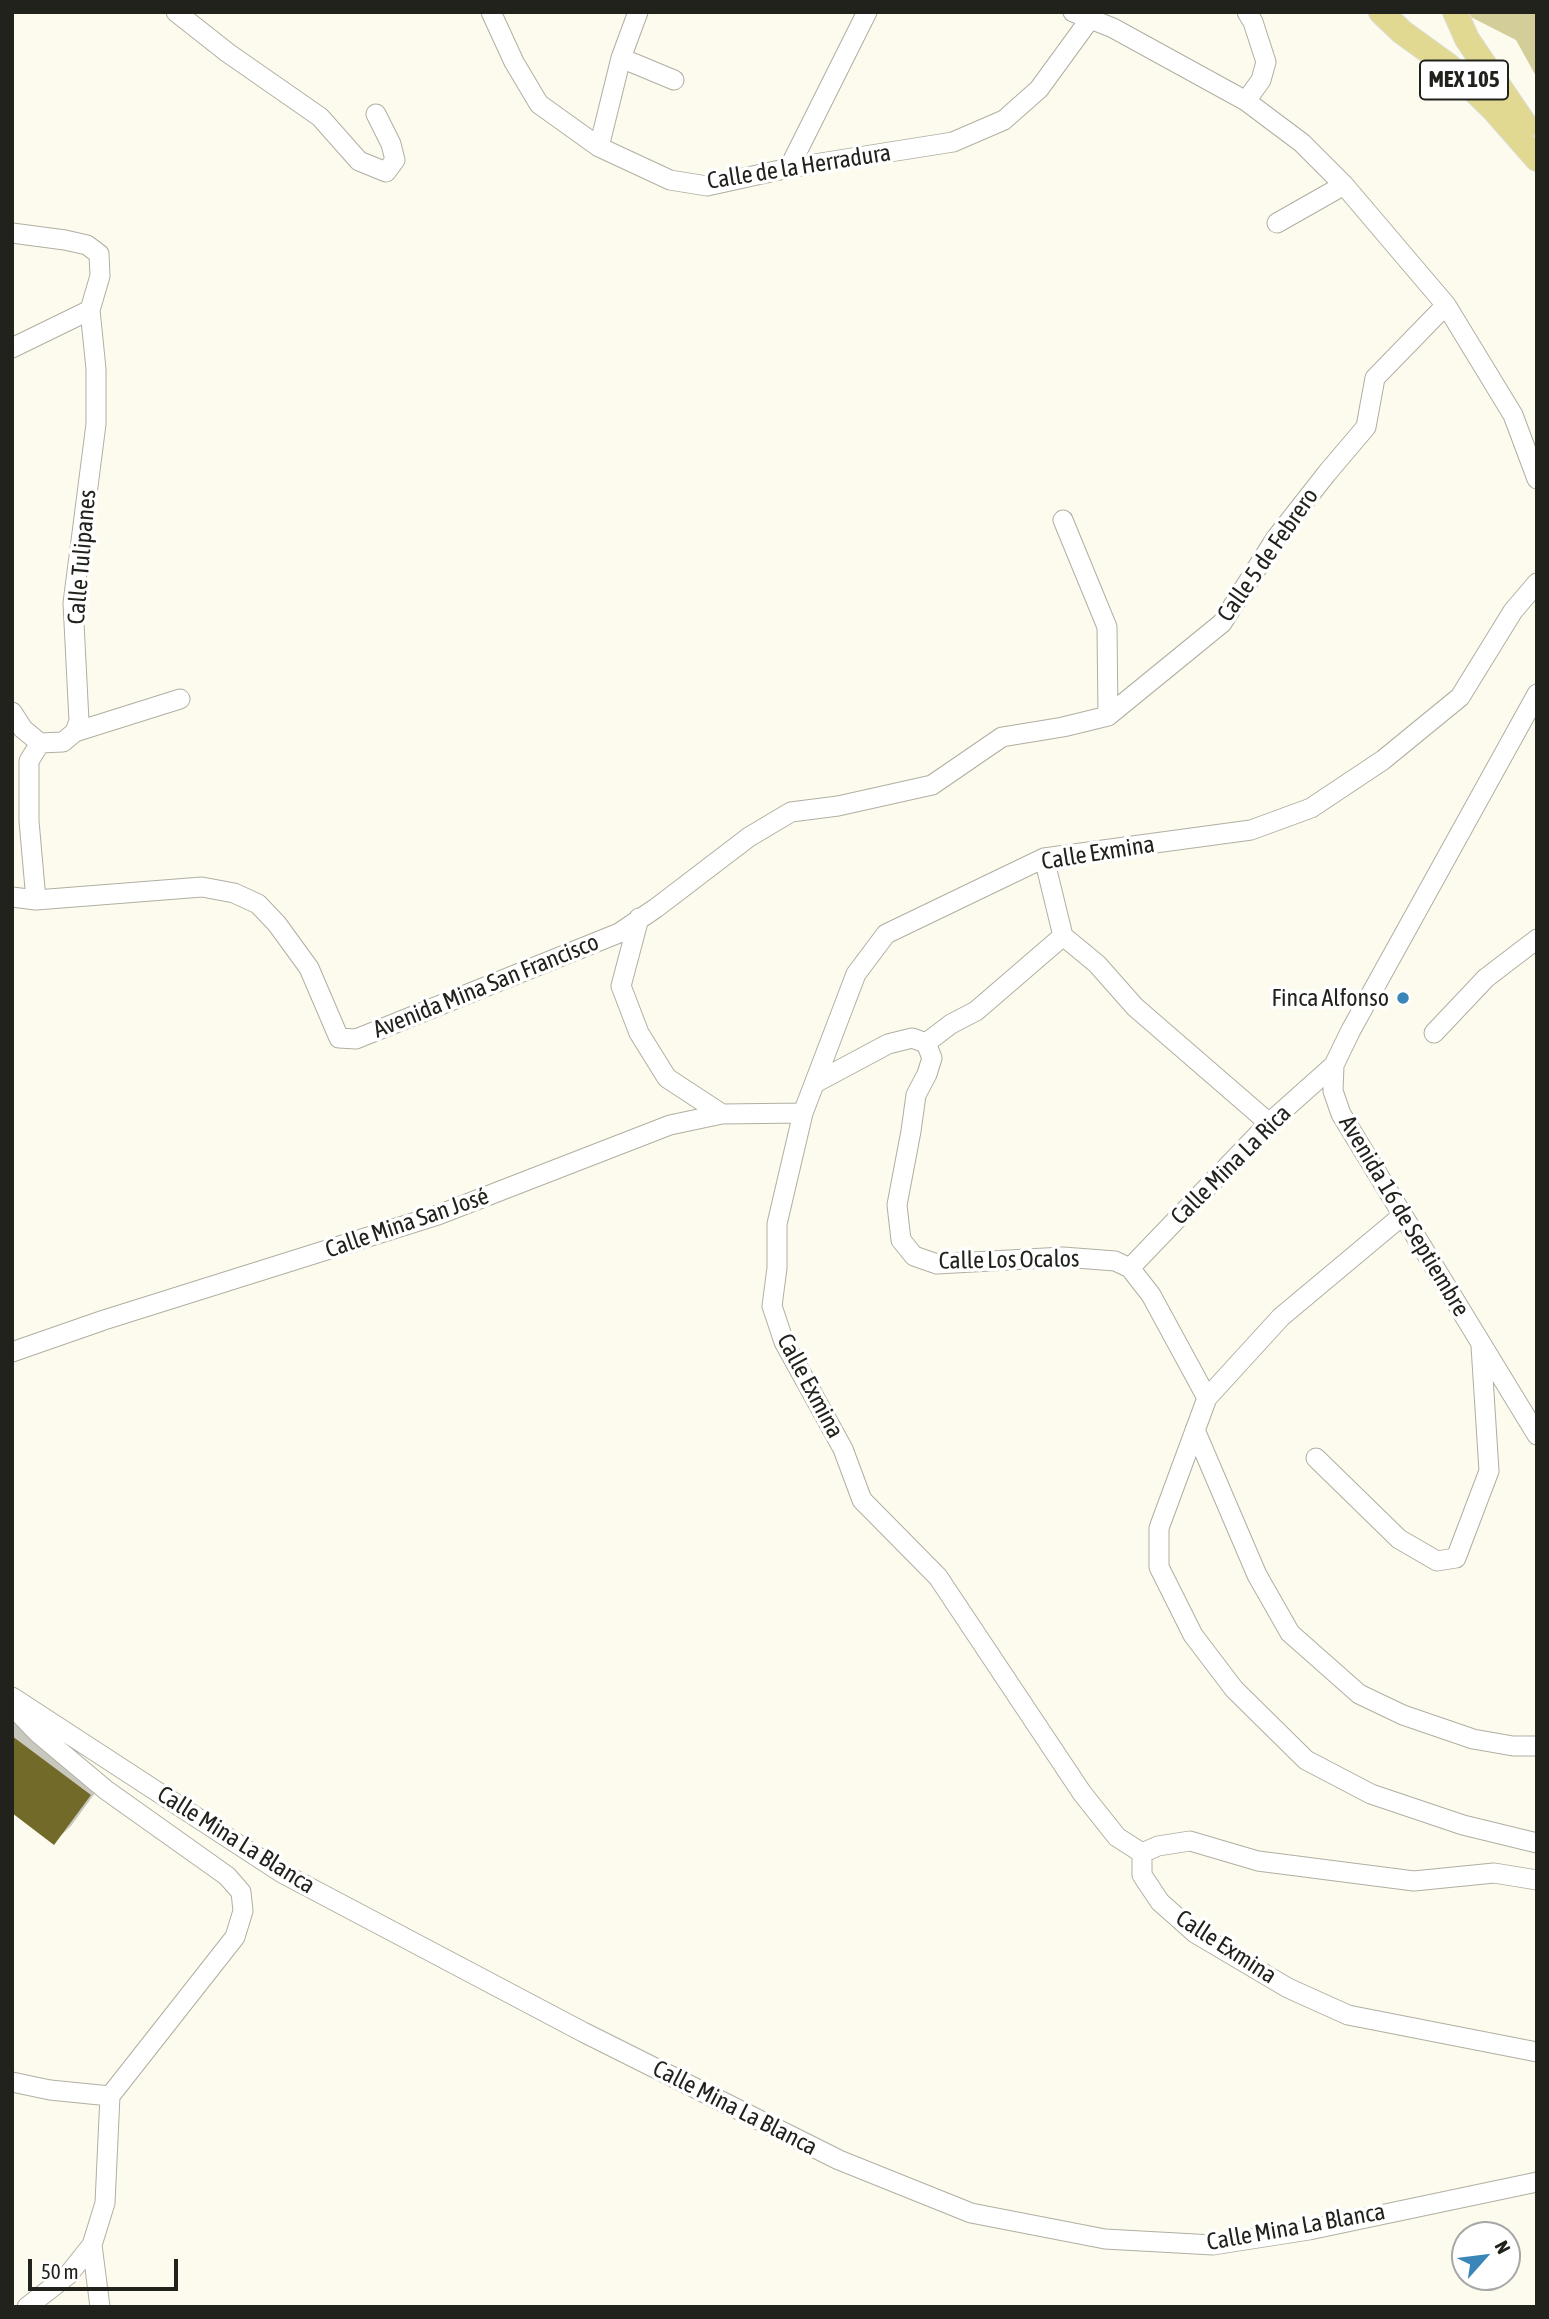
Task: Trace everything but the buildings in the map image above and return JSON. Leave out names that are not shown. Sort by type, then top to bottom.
[{"type":"main road","name":"MEX 105","points":[[1381,12],[1402,32],[1449,66],[1494,110],[1537,159]]},
{"type":"main road","name":"MEX 105","points":[[1455,12],[1467,39],[1537,141]]},
{"type":"street","points":[[176,12],[320,117],[359,161],[386,172],[395,160],[391,144],[376,114]]},
{"type":"street","name":"Calle de la Herradura","points":[[491,12],[514,62],[539,104],[599,147],[670,180],[707,186],[789,167],[953,142],[1004,120],[1039,89],[1082,15]]},
{"type":"street","points":[[599,147],[621,58],[638,12]]},
{"type":"street","points":[[789,167],[867,12]]},
{"type":"street","points":[[1246,101],[1261,80],[1266,62],[1247,12]]},
{"type":"street","points":[[1082,15],[1113,28],[1246,101],[1302,143],[1344,185],[1446,305],[1513,415],[1537,479]]},
{"type":"street","points":[[621,58],[674,80]]},
{"type":"street","points":[[1277,223],[1344,185]]},
{"type":"street","points":[[12,233],[65,240],[87,246],[99,254],[100,276],[90,310],[12,348]]},
{"type":"street","name":"Calle 5 de Febrero","points":[[791,812],[838,806],[932,785],[1002,737],[1108,716],[1222,623],[1276,538],[1366,427],[1375,378],[1446,305]]},
{"type":"street","name":"Calle Tulipanes","points":[[75,732],[79,720],[79,706],[73,603],[96,424],[96,369],[90,310]]},
{"type":"street","points":[[1063,520],[1107,627],[1108,716]]},
{"type":"street","name":"Calle Exmina","points":[[1537,583],[1513,611],[1460,697],[1383,760],[1311,808],[1251,830],[1044,858],[886,934],[856,974],[803,1113],[777,1224],[777,1268],[772,1306],[784,1342],[843,1449],[862,1500],[938,1577],[1082,1793],[1117,1837],[1142,1853],[1142,1875],[1160,1902],[1195,1933],[1289,1988],[1348,2015],[1537,2052]]},
{"type":"street","points":[[1334,1065],[1537,694]]},
{"type":"street","points":[[12,712],[23,729],[40,743],[63,742],[75,732],[180,699]]},
{"type":"street","points":[[36,900],[29,821],[29,761],[40,743]]},
{"type":"street","name":"Avenida Mina San Francisco","points":[[12,897],[36,900],[202,887],[234,893],[258,904],[278,924],[309,968],[339,1038],[356,1038],[619,933],[749,837],[791,812]]},
{"type":"street","points":[[1044,858],[1063,936],[1097,964],[1135,1007],[1269,1123]]},
{"type":"street","points":[[639,918],[621,986],[639,1033],[667,1078],[722,1114]]},
{"type":"street","points":[[816,1083],[888,1044],[912,1038],[926,1043],[951,1024],[976,1011],[1063,936]]},
{"type":"street","points":[[1434,1033],[1486,978],[1537,939]]},
{"type":"street","name":"Calle Los Ocalos","points":[[926,1043],[932,1058],[916,1095],[897,1205],[901,1240],[914,1256],[937,1264],[1063,1257],[1115,1261],[1130,1268]]},
{"type":"street","name":"Calle Mina La Rica","points":[[1130,1268],[1269,1123],[1334,1065]]},
{"type":"street","name":"Avenida 16 de Septiembre","points":[[1334,1065],[1334,1091],[1341,1114],[1537,1435]]},
{"type":"street","name":"Calle Mina San José","points":[[12,1352],[104,1320],[438,1215],[670,1125],[722,1114],[803,1113]]},
{"type":"street","points":[[1403,1215],[1281,1317],[1207,1398],[1160,1528],[1158,1567],[1193,1635],[1234,1689],[1306,1760],[1371,1794],[1463,1825],[1537,1843]]},
{"type":"street","points":[[1130,1268],[1151,1295],[1207,1398]]},
{"type":"street","points":[[1316,1458],[1399,1539],[1437,1561],[1456,1558],[1489,1471],[1480,1342]]},
{"type":"street","points":[[1195,1430],[1257,1575],[1290,1633],[1359,1695],[1403,1715],[1473,1739],[1513,1746],[1537,1746]]},
{"type":"street","name":"Calle Mina La Blanca","points":[[12,1697],[282,1873],[583,2032],[839,2160],[971,2213],[1105,2239],[1213,2245],[1309,2230],[1537,2182]]},
{"type":"street","points":[[12,1706],[38,1733],[106,1790],[227,1876],[241,1892],[243,1911],[235,1937],[110,2096],[105,2203],[92,2245],[68,2275],[27,2307]]},
{"type":"street","points":[[1142,1853],[1158,1846],[1190,1841],[1258,1861],[1414,1881],[1494,1873],[1537,1880]]},
{"type":"street","points":[[12,2082],[50,2090],[110,2096]]},
{"type":"street","points":[[92,2245],[100,2307]]},
{"type":"shaded area","points":[[1461,12],[1537,12],[1537,78],[1516,40]]},
{"type":"place","name":"Finca Alfonso","points":[[1403,998]]}]
